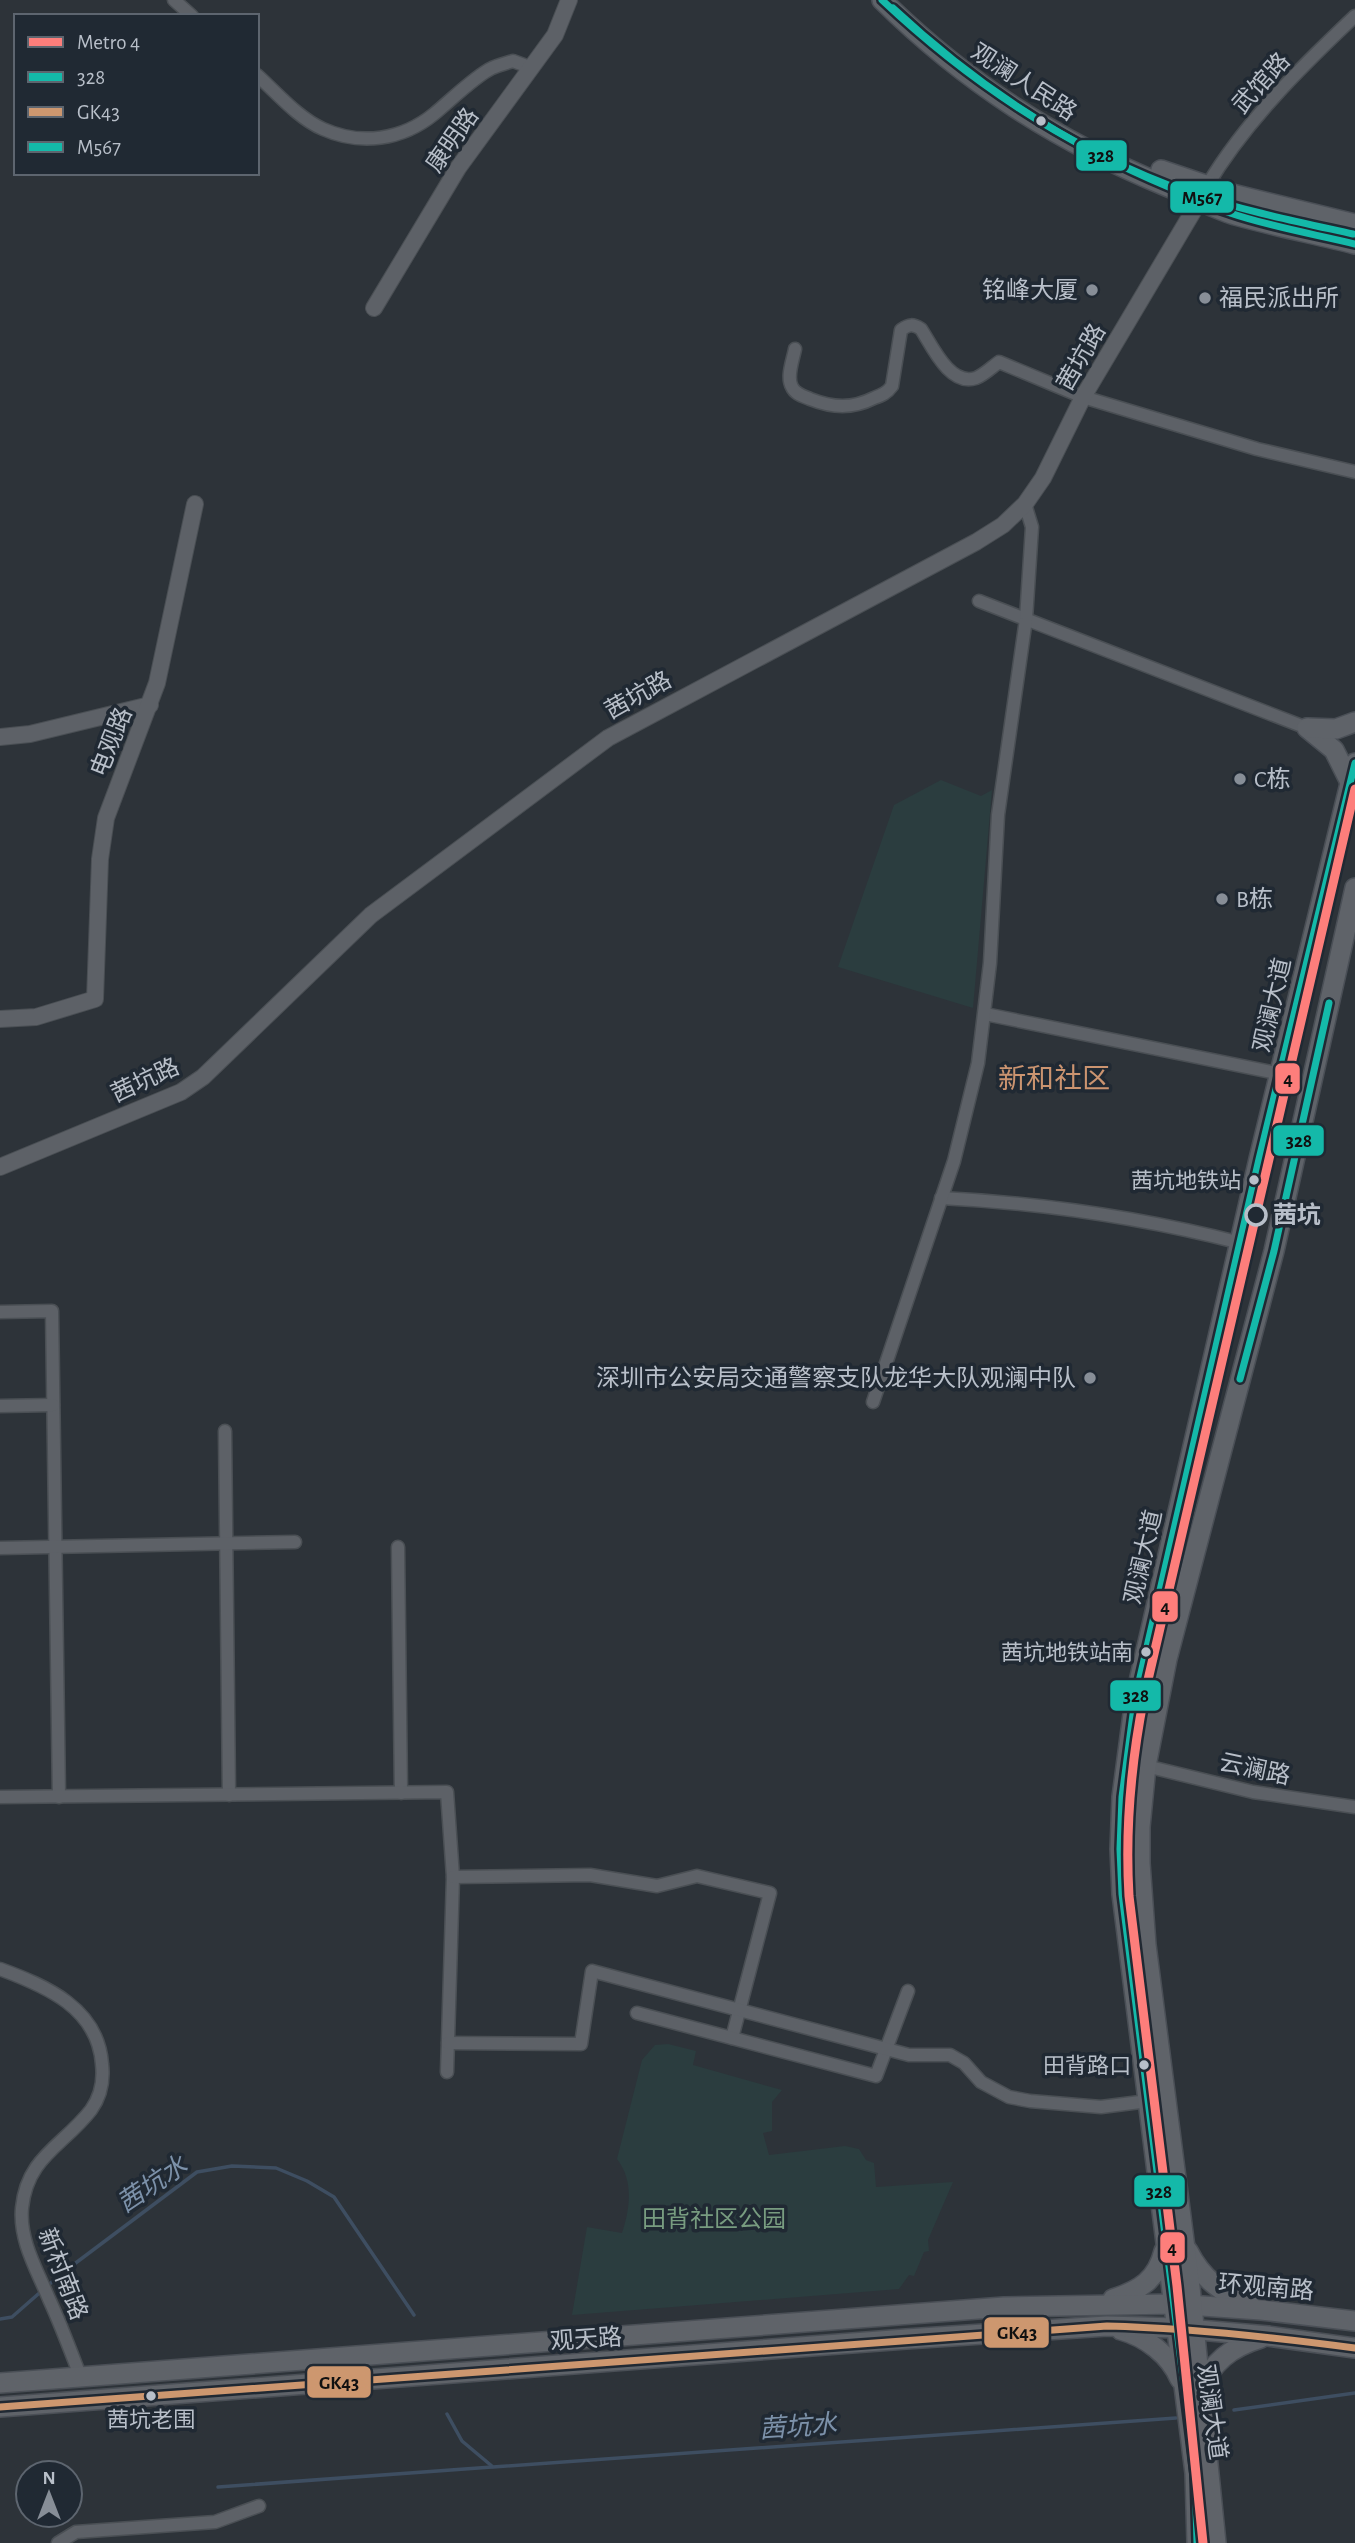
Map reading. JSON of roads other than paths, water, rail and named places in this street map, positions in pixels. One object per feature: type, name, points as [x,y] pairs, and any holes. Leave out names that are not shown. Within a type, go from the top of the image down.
[{"type":"main road","name":"观澜人民路","points":[[881,0],[957,68],[1007,104],[1060,136],[1115,164],[1203,193],[1355,224]]},
{"type":"main road","name":"观澜人民路","points":[[900,0],[965,58],[1066,125],[1120,153],[1177,177],[1233,214],[1355,244]]},
{"type":"main road","points":[[1307,728],[1326,730],[1355,723]]},
{"type":"main road","points":[[1307,728],[1334,750],[1350,782]]},
{"type":"main road","name":"观澜大道","points":[[1175,2241],[1148,2101],[1122,1894],[1120,1849],[1127,1749],[1138,1687],[1355,763]]},
{"type":"main road","name":"观澜大道","points":[[1197,2543],[1192,2392],[1142,1898],[1140,1827],[1146,1766],[1167,1659],[1274,1251],[1355,888]]},
{"type":"main road","points":[[1087,2305],[1117,2297],[1150,2281],[1175,2241],[1218,2289],[1261,2310]]},
{"type":"main road","name":"观天路","points":[[0,2384],[1004,2307],[1182,2304]]},
{"type":"main road","name":"环观南路","points":[[1182,2304],[1261,2310],[1355,2322]]},
{"type":"main road","points":[[1004,2307],[1006,2333]]},
{"type":"main road","points":[[1107,2326],[1128,2332],[1152,2346],[1172,2364],[1192,2392],[1204,2382],[1216,2362],[1234,2349],[1268,2336]]},
{"type":"main road","name":"观天路","points":[[0,2407],[1107,2326],[1185,2329]]},
{"type":"main road","name":"环观南路","points":[[1185,2329],[1268,2336],[1355,2348]]},
{"type":"main road","name":"观澜大道","points":[[1192,2392],[1211,2474],[1216,2543]]},
{"type":"street","points":[[174,0],[190,14]]},
{"type":"street","name":"康明路","points":[[374,308],[458,168],[555,35],[569,0]]},
{"type":"street","name":"武馆路","points":[[1203,193],[1245,132],[1285,86],[1355,16]]},
{"type":"street","points":[[259,77],[301,115],[322,129],[346,137],[372,140],[422,123],[491,68],[513,61],[531,68]]},
{"type":"street","name":"茜坑路","points":[[0,1167],[181,1092],[203,1077],[371,915],[608,738],[976,542],[1003,525],[1025,504],[1043,478],[1083,397],[1203,193]]},
{"type":"street","points":[[795,349],[789,378],[796,393],[835,406],[863,404],[888,392],[892,386],[901,330],[914,325],[921,329],[951,373],[961,378],[975,378],[999,362],[1083,397],[1256,449],[1355,472]]},
{"type":"street","name":"电观路","points":[[0,1020],[36,1017],[95,999],[102,840],[110,803],[150,705],[164,653],[195,504]]},
{"type":"street","points":[[873,1402],[941,1198],[971,1096],[985,1014],[998,815],[1026,619],[1032,527],[1025,504]]},
{"type":"street","points":[[979,601],[1307,728]]},
{"type":"street","points":[[0,737],[30,734],[150,705]]},
{"type":"street","points":[[985,1014],[1281,1074]]},
{"type":"street","points":[[941,1198],[1062,1208],[1241,1243]]},
{"type":"street","points":[[0,1312],[52,1311],[59,1797]]},
{"type":"street","points":[[0,1406],[53,1405]]},
{"type":"street","points":[[225,1432],[229,1795]]},
{"type":"street","points":[[0,1548],[295,1542]]},
{"type":"street","points":[[398,1546],[401,1793]]},
{"type":"street","name":"云澜路","points":[[1146,1766],[1254,1793],[1355,1807]]},
{"type":"street","points":[[0,1797],[447,1792],[453,1877],[447,2072]]},
{"type":"street","points":[[453,1877],[590,1875],[657,1886],[697,1876],[770,1894],[732,2038]]},
{"type":"street","name":"新村南路","points":[[0,1969],[46,1987],[73,2006],[97,2039],[102,2064],[101,2088],[92,2108],[44,2155],[30,2175],[22,2209],[22,2228],[34,2263],[81,2378]]},
{"type":"street","points":[[448,2043],[581,2044],[592,1971],[909,2054],[950,2055],[964,2063],[981,2082],[1009,2096],[1030,2101],[1101,2107],[1148,2101]]},
{"type":"street","points":[[636,2013],[876,2076],[908,1991]]},
{"type":"street","points":[[58,2543],[76,2532],[215,2522],[259,2506]]},
{"type":"waterway","name":"茜坑水","points":[[0,2319],[12,2317],[61,2274],[197,2172],[232,2166],[276,2168],[307,2181],[334,2197],[414,2315]]},
{"type":"waterway","name":"茜坑水","points":[[1234,2410],[1355,2393]]},
{"type":"waterway","name":"茜坑水","points":[[447,2414],[462,2441],[493,2467],[1176,2418]]},
{"type":"waterway","points":[[218,2487],[492,2467]]},
{"type":"metro line","name":"4","points":[[1203,2543],[1177,2286],[1129,1896],[1130,1796],[1144,1697],[1355,789]]},
{"type":"place","name":"铭峰大厦","points":[[1092,290]]},
{"type":"place","name":"福民派出所","points":[[1205,298]]},
{"type":"place","name":"C栋","points":[[1240,779]]},
{"type":"place","name":"B栋","points":[[1222,899]]},
{"type":"place","name":"茜坑地铁站","points":[[1254,1180]]},
{"type":"place","name":"茜坑","points":[[1256,1215]]},
{"type":"place","name":"深圳市公安局交通警察支队龙华大队观澜中队","points":[[1090,1378]]},
{"type":"place","name":"茜坑地铁站南","points":[[1146,1652]]},
{"type":"place","name":"田背路口","points":[[1144,2065]]},
{"type":"place","name":"茜坑老围","points":[[151,2396]]},
{"type":"district","name":"新和社区","points":[[1054,1078]]},
{"type":"park label","name":"田背社区公园","points":[[714,2219]]}]
